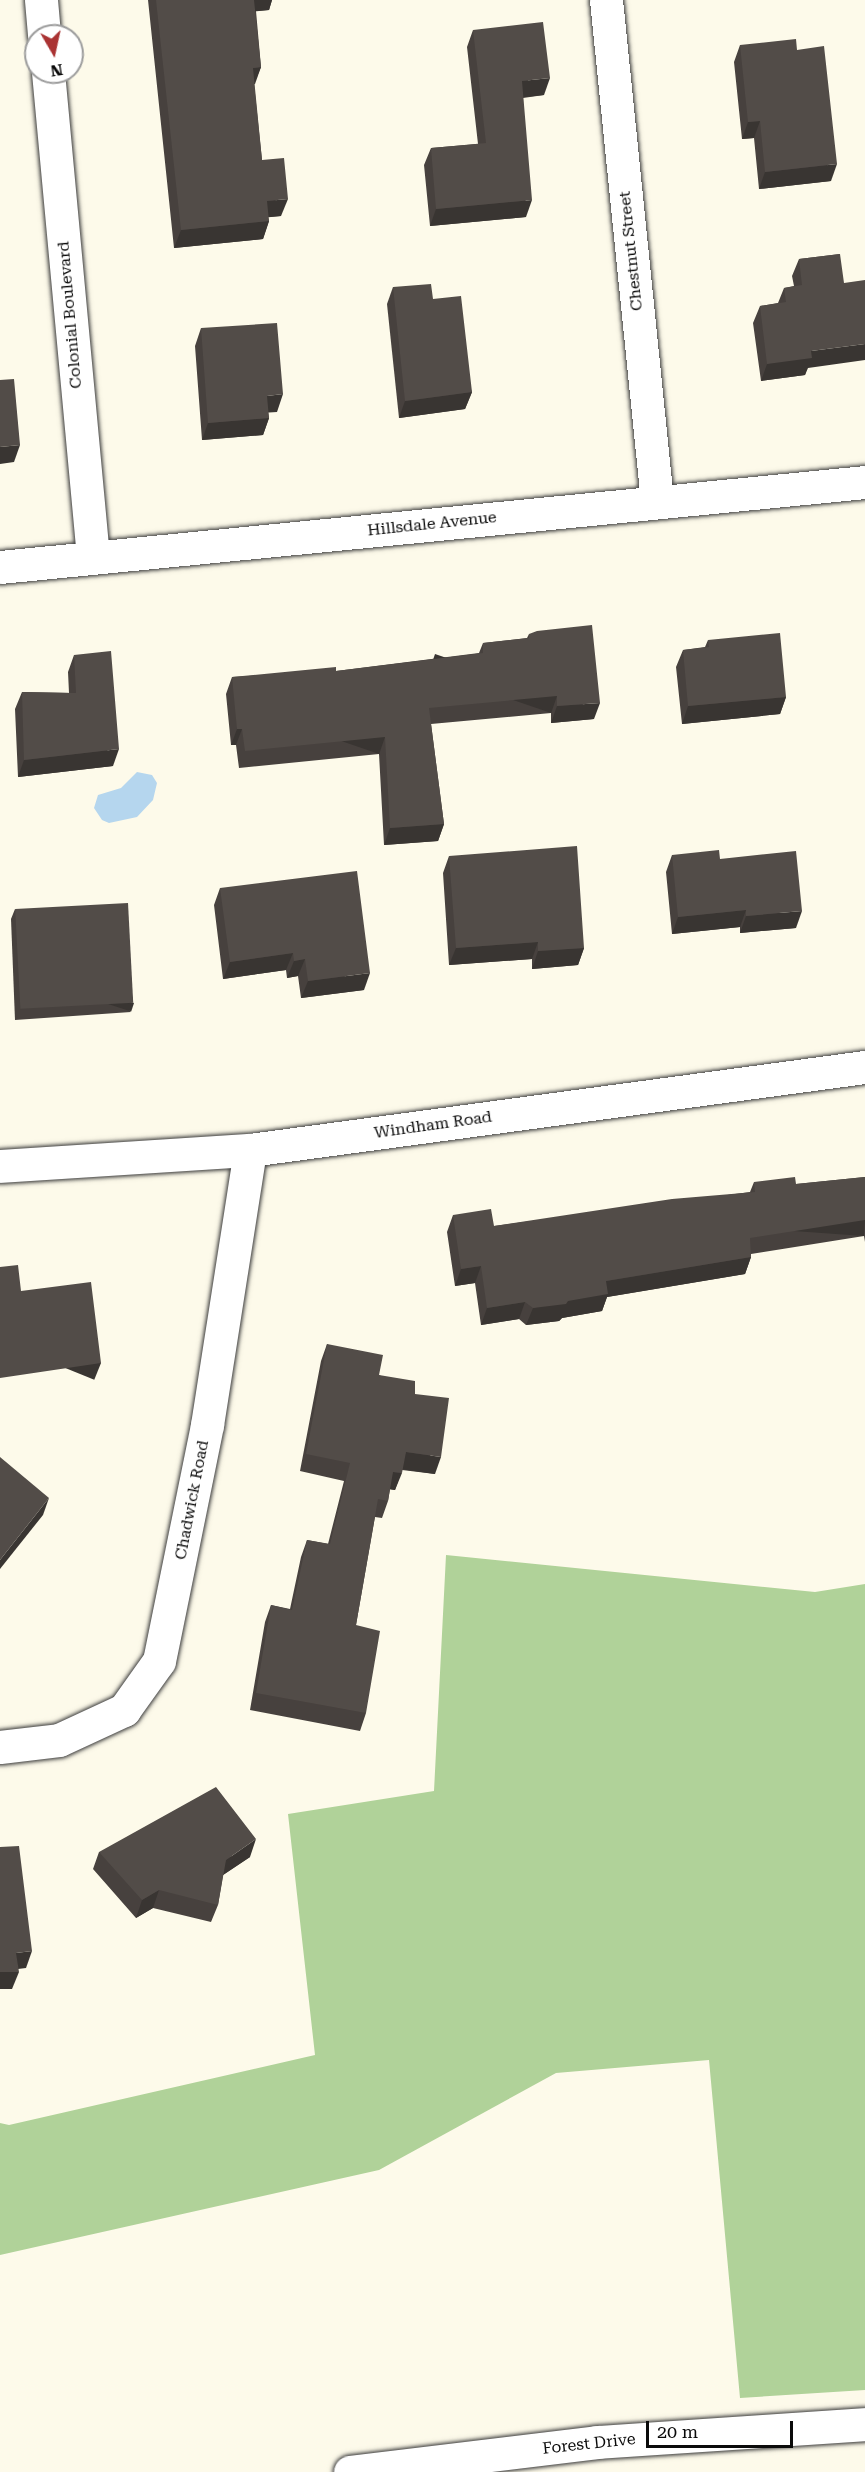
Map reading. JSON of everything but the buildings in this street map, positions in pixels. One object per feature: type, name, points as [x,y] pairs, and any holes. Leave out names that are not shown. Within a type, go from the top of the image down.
[{"type":"street","points":[[41,0],[43,24]]},
{"type":"street","name":"Chestnut Street","points":[[606,0],[657,501]]},
{"type":"street","name":"Colonial Boulevard","points":[[49,84],[93,558]]},
{"type":"street","name":"Hillsdale Avenue","points":[[0,567],[865,482]]},
{"type":"street","name":"Windham Road","points":[[0,1166],[250,1150],[865,1067]]},
{"type":"street","name":"Chadwick Road","points":[[0,1747],[59,1740],[124,1710],[159,1661],[207,1425],[250,1150]]},
{"type":"street","name":"Forest Drive","points":[[350,2472],[597,2442],[865,2424]]},
{"type":"green space","points":[[446,1555],[815,1592],[865,1584],[865,2390],[740,2398],[709,2060],[556,2073],[379,2170],[0,2255],[0,2123],[9,2125],[315,2055],[288,1814],[434,1791]]},
{"type":"water","points":[[137,772],[152,775],[157,783],[153,800],[137,817],[109,823],[102,820],[94,808],[98,795],[121,788]]}]
